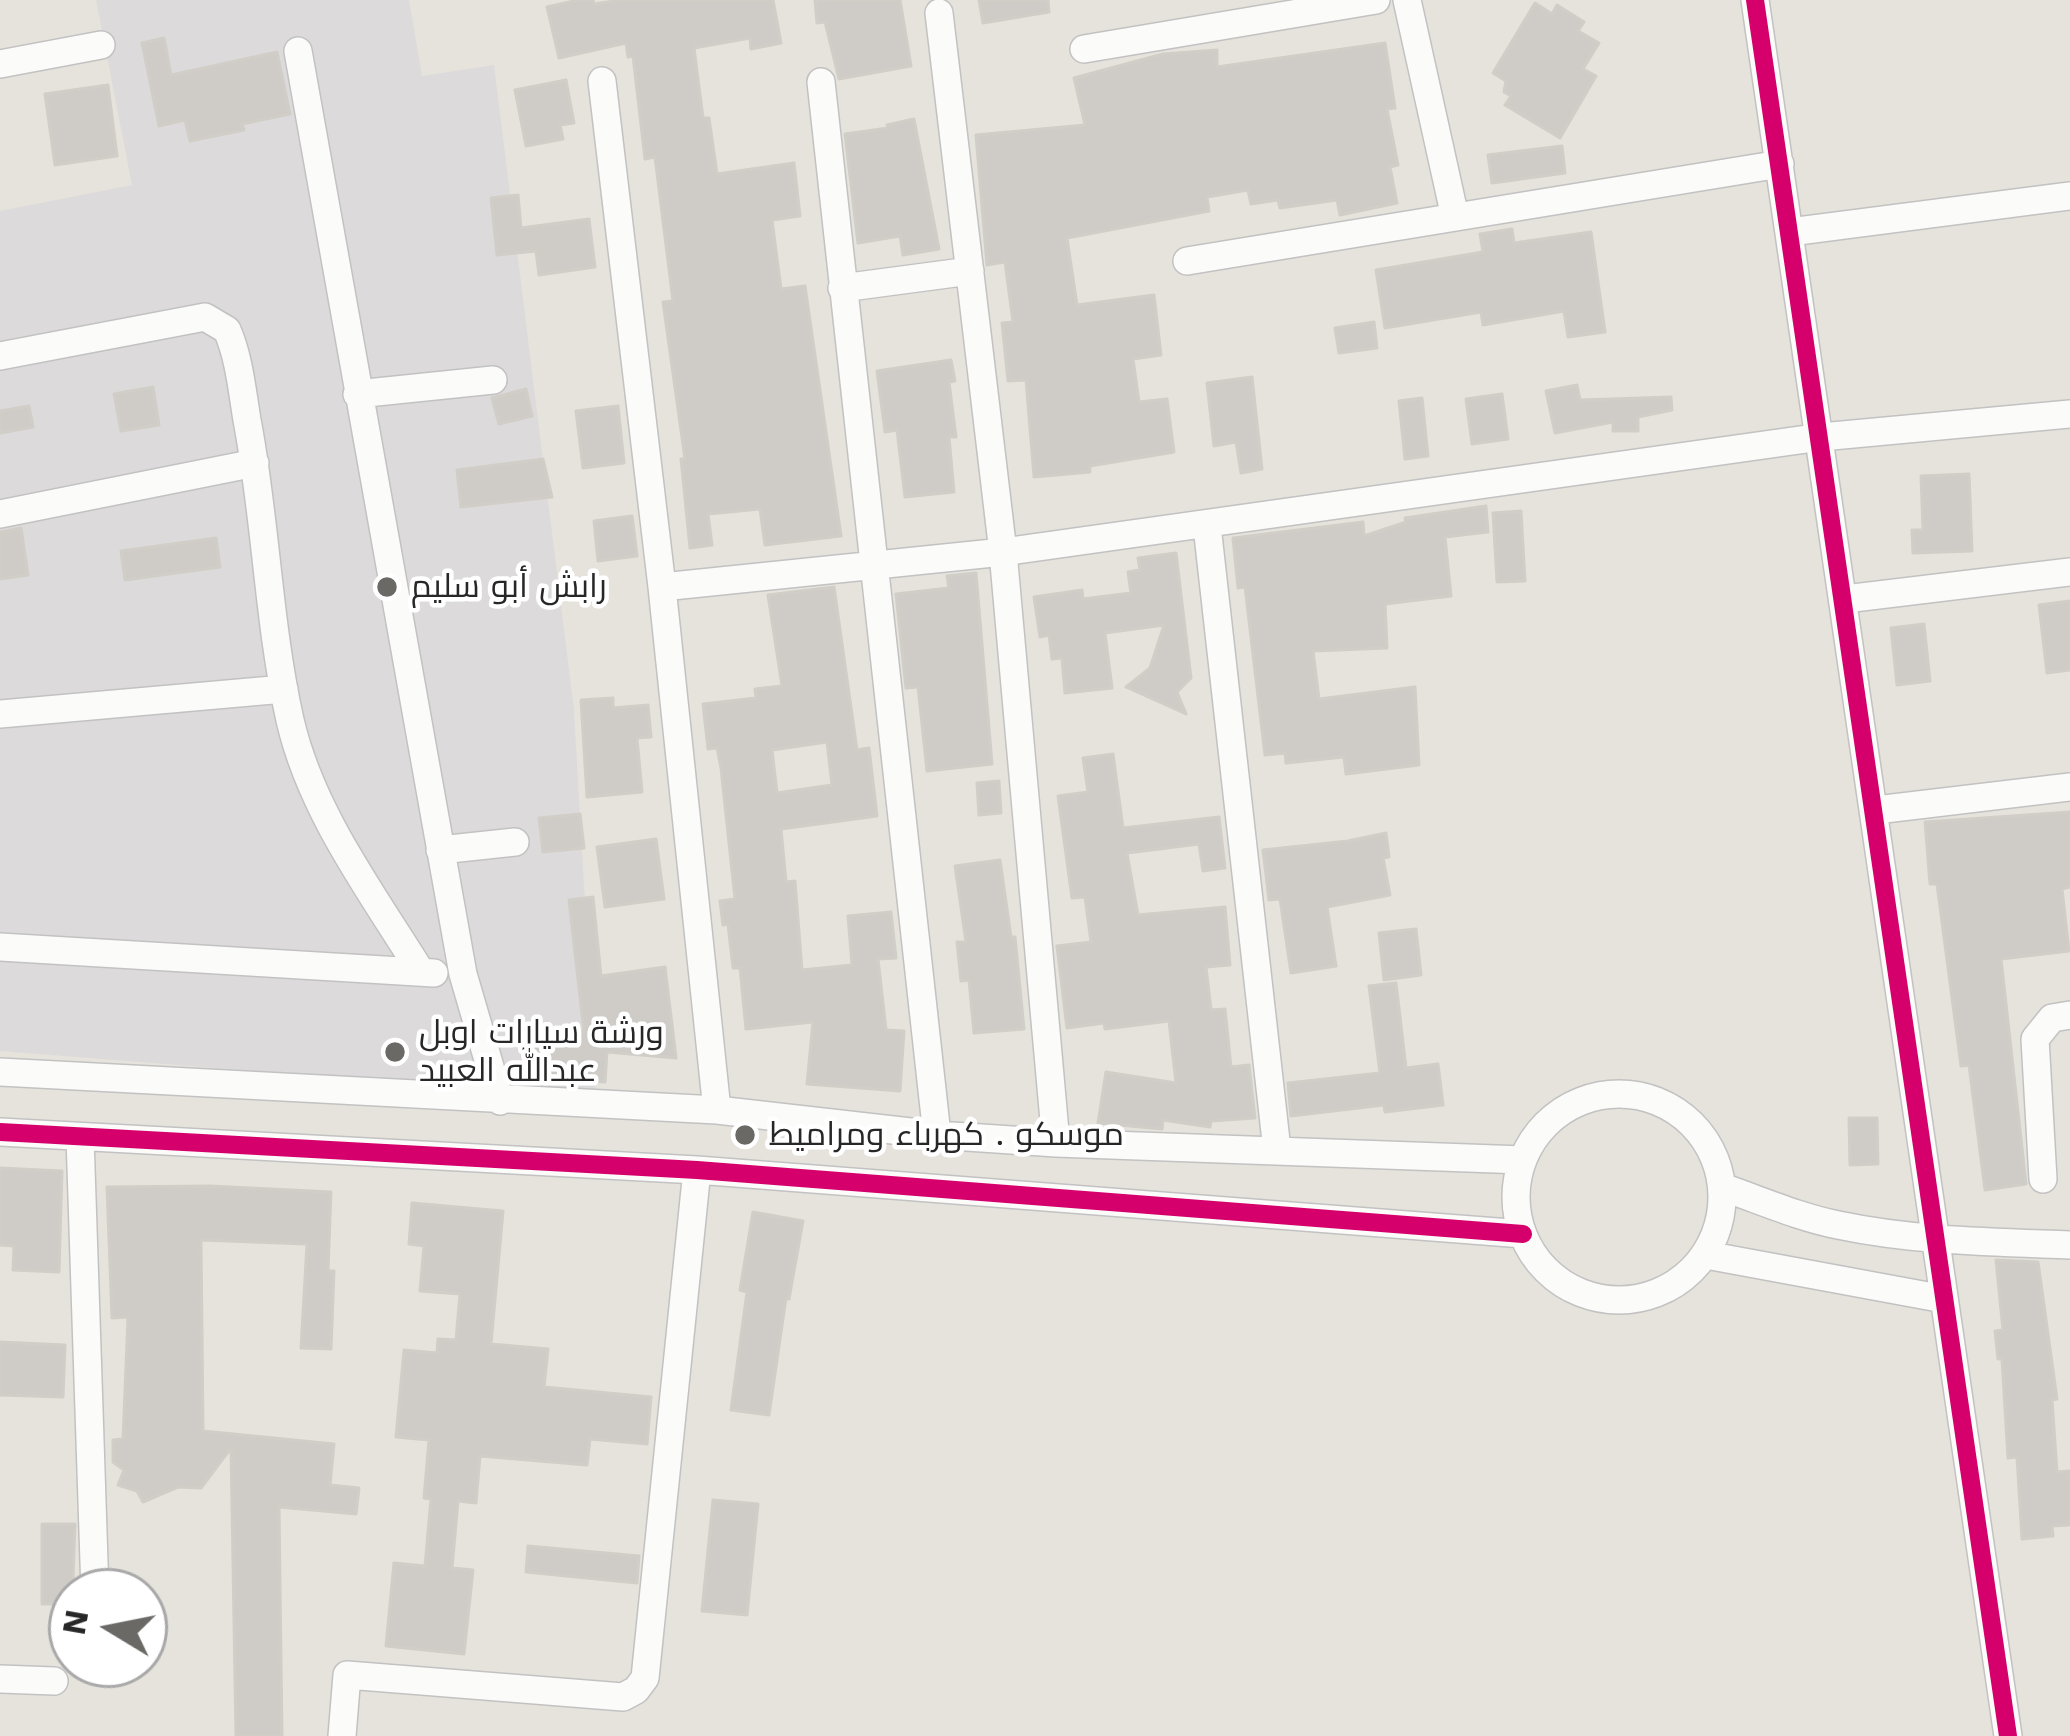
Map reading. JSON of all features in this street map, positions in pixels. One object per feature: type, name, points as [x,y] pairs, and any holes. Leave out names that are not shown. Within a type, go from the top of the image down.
[{"type":"street","points":[[1084,49],[1376,0]]},
{"type":"street","points":[[1407,0],[1455,217]]},
{"type":"street","points":[[1755,0],[2008,1736]]},
{"type":"street","points":[[939,13],[1004,552],[1056,1143]]},
{"type":"street","points":[[0,64],[101,45]]},
{"type":"street","points":[[298,51],[463,974],[500,1101]]},
{"type":"street","points":[[602,81],[717,1110]]},
{"type":"street","points":[[820,82],[937,1135]]},
{"type":"street","points":[[1187,261],[1780,164]]},
{"type":"street","points":[[1790,232],[2070,196]]},
{"type":"street","points":[[842,288],[970,271]]},
{"type":"street","points":[[0,356],[205,317],[217,321],[232,342],[255,463],[290,722],[311,786],[421,972]]},
{"type":"street","points":[[357,394],[494,380]]},
{"type":"street","points":[[662,587],[1207,526],[1821,437],[2070,414]]},
{"type":"street","points":[[0,514],[255,463]]},
{"type":"street","points":[[1207,526],[1277,1150]]},
{"type":"street","points":[[1845,599],[2070,572]]},
{"type":"street","points":[[0,714],[284,689]]},
{"type":"street","points":[[1876,810],[2070,787]]},
{"type":"street","points":[[440,850],[515,842]]},
{"type":"street","points":[[0,947],[463,974]]},
{"type":"street","points":[[2044,1179],[2035,1039],[2052,1018],[2070,1015]]},
{"type":"street","points":[[0,1072],[717,1110],[1056,1143],[1523,1160]]},
{"type":"street","points":[[1618,1094],[1648,1097],[1677,1111],[1700,1131],[1715,1158],[1722,1187],[1720,1222],[1706,1255],[1683,1279],[1655,1295],[1624,1301],[1592,1298],[1563,1284],[1538,1262],[1522,1234],[1516,1197],[1523,1160],[1538,1133],[1574,1105],[1618,1094]]},
{"type":"street","points":[[0,1132],[697,1170],[1522,1234]]},
{"type":"street","points":[[80,1137],[93,1568]]},
{"type":"street","points":[[342,1736],[347,1675],[622,1696],[636,1690],[645,1678],[697,1170]]},
{"type":"street","points":[[1722,1187],[1833,1224],[1936,1239],[2070,1245]]},
{"type":"street","points":[[1706,1255],[1944,1299]]},
{"type":"street","points":[[0,1679],[48,1682]]},
{"type":"shaded area","points":[[96,0],[409,0],[422,76],[494,65],[574,710],[596,1098],[0,1051],[0,211],[132,185]]},
{"type":"building","points":[[593,0],[594,4],[773,0],[781,43],[751,49],[750,38],[694,48],[703,118],[709,118],[717,174],[794,163],[800,216],[772,220],[781,289],[805,286],[841,536],[765,545],[760,509],[708,514],[712,545],[690,548],[681,459],[685,459],[663,302],[673,301],[655,157],[645,159],[633,56],[628,57],[626,43],[559,58],[547,7]]},
{"type":"building","points":[[815,0],[900,0],[911,66],[839,79],[825,22],[817,23]]},
{"type":"building","points":[[979,0],[1048,0],[1049,12],[983,23]]},
{"type":"building","points":[[1535,3],[1552,14],[1557,5],[1584,22],[1578,31],[1599,43],[1583,69],[1596,76],[1560,138],[1505,105],[1511,96],[1504,92],[1506,81],[1493,73]]},
{"type":"building","points":[[164,38],[171,75],[277,52],[290,114],[190,141],[185,120],[159,126],[142,43]]},
{"type":"building","points":[[1385,43],[1395,108],[1387,109],[1398,165],[1390,167],[1397,203],[1340,215],[1337,200],[1280,208],[1278,200],[1251,204],[1248,190],[1207,197],[1209,211],[1067,238],[1077,305],[1154,295],[1161,355],[1133,359],[1139,402],[1167,399],[1174,452],[1090,466],[1090,472],[1034,477],[1026,380],[1008,381],[1002,323],[1013,322],[1005,262],[987,265],[976,135],[1085,125],[1074,78],[1163,54],[1217,50],[1217,67]]},
{"type":"building","points":[[566,80],[574,123],[560,125],[563,139],[526,146],[515,90]]},
{"type":"building","points":[[108,85],[117,156],[55,165],[45,94]]},
{"type":"building","points":[[914,119],[939,249],[903,255],[900,236],[858,243],[845,134]]},
{"type":"building","points":[[1562,146],[1565,173],[1492,183],[1488,155]]},
{"type":"building","points":[[518,195],[521,228],[589,219],[595,267],[539,275],[536,251],[497,255],[491,198]]},
{"type":"building","points":[[1512,229],[1514,243],[1591,232],[1605,332],[1568,337],[1564,311],[1483,325],[1481,312],[1385,328],[1376,270],[1483,252],[1480,234]]},
{"type":"building","points":[[1374,322],[1377,348],[1339,353],[1335,328]]},
{"type":"building","points":[[951,360],[956,437],[949,437],[954,492],[905,497],[897,430],[885,432],[877,371]]},
{"type":"building","points":[[1252,377],[1262,469],[1241,473],[1236,442],[1214,446],[1207,383]]},
{"type":"building","points":[[1577,385],[1580,400],[1671,397],[1672,410],[1638,417],[1638,431],[1613,431],[1613,422],[1555,433],[1546,391]]},
{"type":"building","points":[[153,387],[159,425],[121,431],[114,394]]},
{"type":"building","points":[[526,389],[532,416],[499,424],[492,398]]},
{"type":"building","points":[[1502,394],[1508,439],[1472,444],[1466,399]]},
{"type":"building","points":[[1422,398],[1428,456],[1405,459],[1399,401]]},
{"type":"building","points":[[29,406],[33,427],[0,433],[0,411]]},
{"type":"building","points":[[618,406],[624,463],[583,468],[576,411]]},
{"type":"building","points":[[543,459],[552,497],[461,507],[457,470]]},
{"type":"building","points":[[1969,474],[1972,551],[1913,553],[1912,530],[1923,530],[1921,476]]},
{"type":"building","points":[[1486,506],[1488,532],[1445,537],[1451,596],[1385,604],[1387,648],[1313,651],[1319,699],[1415,687],[1419,765],[1346,774],[1344,757],[1286,763],[1285,753],[1265,755],[1245,587],[1238,588],[1233,538],[1363,522],[1364,536],[1406,522],[1405,518]]},
{"type":"building","points":[[1521,511],[1525,581],[1497,582],[1493,513]]},
{"type":"building","points":[[632,516],[637,556],[598,561],[594,521]]},
{"type":"building","points":[[21,528],[28,575],[0,579],[0,532]]},
{"type":"building","points":[[216,538],[220,567],[125,580],[121,551]]},
{"type":"building","points":[[1176,553],[1191,678],[1177,692],[1186,714],[1126,687],[1150,668],[1164,625],[1105,633],[1112,688],[1065,693],[1062,658],[1052,659],[1049,635],[1040,637],[1034,597],[1082,590],[1083,599],[1131,593],[1128,572],[1140,570],[1138,558]]},
{"type":"building","points":[[976,573],[992,764],[927,771],[918,687],[906,688],[896,594],[949,588],[947,576]]},
{"type":"building","points":[[834,587],[857,750],[869,748],[877,816],[781,829],[786,882],[795,881],[802,970],[852,965],[848,916],[891,912],[896,958],[878,959],[886,1030],[904,1031],[900,1091],[807,1084],[813,1022],[746,1029],[740,968],[733,968],[720,901],[735,899],[721,768],[717,748],[708,749],[703,704],[756,698],[755,689],[782,686],[768,595]],"holes":[[[827,742],[832,785],[777,793],[772,750]]]},
{"type":"building","points":[[2070,601],[2070,670],[2047,673],[2039,605]]},
{"type":"building","points":[[1924,624],[1930,681],[1897,685],[1891,628]]},
{"type":"building","points":[[613,698],[613,708],[648,705],[651,737],[637,738],[642,792],[587,797],[581,700]]},
{"type":"building","points":[[1113,754],[1123,828],[1219,817],[1225,868],[1203,871],[1199,844],[1127,853],[1138,915],[1225,907],[1230,965],[1206,967],[1211,1010],[1225,1009],[1231,1067],[1249,1065],[1255,1118],[1211,1121],[1210,1127],[1163,1120],[1162,1129],[1098,1123],[1106,1072],[1176,1083],[1169,1021],[1067,1028],[1057,946],[1091,942],[1085,897],[1072,898],[1058,796],[1088,792],[1083,758]]},
{"type":"building","points":[[999,781],[1001,813],[979,815],[977,783]]},
{"type":"building","points":[[2070,812],[2070,887],[2062,889],[2069,951],[2001,959],[2026,1184],[1985,1190],[1969,1065],[1961,1066],[1937,884],[1930,884],[1925,822]]},
{"type":"building","points":[[580,814],[584,848],[543,852],[539,818]]},
{"type":"building","points":[[1386,833],[1389,857],[1383,858],[1390,895],[1327,907],[1336,966],[1291,973],[1280,899],[1269,900],[1263,850]]},
{"type":"building","points":[[656,839],[664,899],[605,907],[597,847]]},
{"type":"building","points":[[1000,860],[1011,937],[1015,937],[1024,1029],[974,1033],[969,980],[961,981],[957,942],[966,942],[955,866]]},
{"type":"building","points":[[593,897],[601,976],[665,967],[676,1058],[607,1052],[605,1082],[525,1077],[529,1028],[584,1032],[569,900]]},
{"type":"building","points":[[1416,929],[1421,975],[1384,980],[1379,933]]},
{"type":"building","points":[[1396,983],[1406,1068],[1438,1064],[1443,1105],[1385,1112],[1384,1105],[1291,1116],[1288,1083],[1380,1073],[1369,986]]},
{"type":"building","points":[[1849,1118],[1877,1118],[1878,1164],[1850,1165]]},
{"type":"building","points":[[0,1168],[62,1171],[59,1272],[13,1270],[14,1246],[0,1245]]},
{"type":"building","points":[[107,1187],[331,1192],[331,1349],[301,1348],[307,1244],[201,1240],[203,1431],[334,1444],[330,1485],[359,1488],[356,1514],[279,1507],[282,1736],[236,1736],[231,1448],[201,1488],[178,1487],[143,1502],[137,1491],[118,1485],[124,1470],[113,1462],[113,1440],[123,1439],[128,1317],[112,1318]]},
{"type":"building","points":[[412,1203],[503,1211],[491,1344],[548,1349],[544,1387],[651,1397],[647,1444],[590,1439],[587,1465],[480,1456],[476,1503],[458,1501],[452,1568],[473,1570],[464,1654],[386,1646],[394,1563],[425,1566],[431,1499],[424,1498],[429,1440],[396,1437],[404,1350],[437,1353],[438,1339],[456,1340],[460,1294],[420,1291],[424,1246],[409,1244]]},
{"type":"building","points":[[753,1212],[803,1221],[769,1415],[731,1410],[747,1292],[740,1290]]},
{"type":"building","points":[[1996,1260],[2038,1262],[2057,1399],[2052,1400],[2057,1472],[2070,1471],[2070,1525],[2052,1526],[2053,1536],[2022,1539],[2017,1457],[2008,1458],[2002,1359],[1998,1359],[1995,1331],[2003,1330]]},
{"type":"building","points":[[0,1342],[65,1345],[63,1397],[0,1395]]},
{"type":"building","points":[[713,1500],[758,1504],[747,1615],[702,1611]]},
{"type":"building","points":[[42,1524],[75,1524],[73,1568],[48,1568],[48,1604],[42,1604]]},
{"type":"building","points":[[528,1546],[639,1556],[637,1583],[526,1572]]},
{"type":"cycle path","points":[[1755,0],[2008,1736]]},
{"type":"cycle path","points":[[0,1132],[697,1170],[1523,1234]]},
{"type":"place","name":"رابش أبو سليم","points":[[387,587]]},
{"type":"place","name":"ورشة سيارات اوبل عبدالله العبيد","points":[[395,1052]]},
{"type":"place","name":"موسكو . كهرباء ومراميط","points":[[745,1135]]}]
